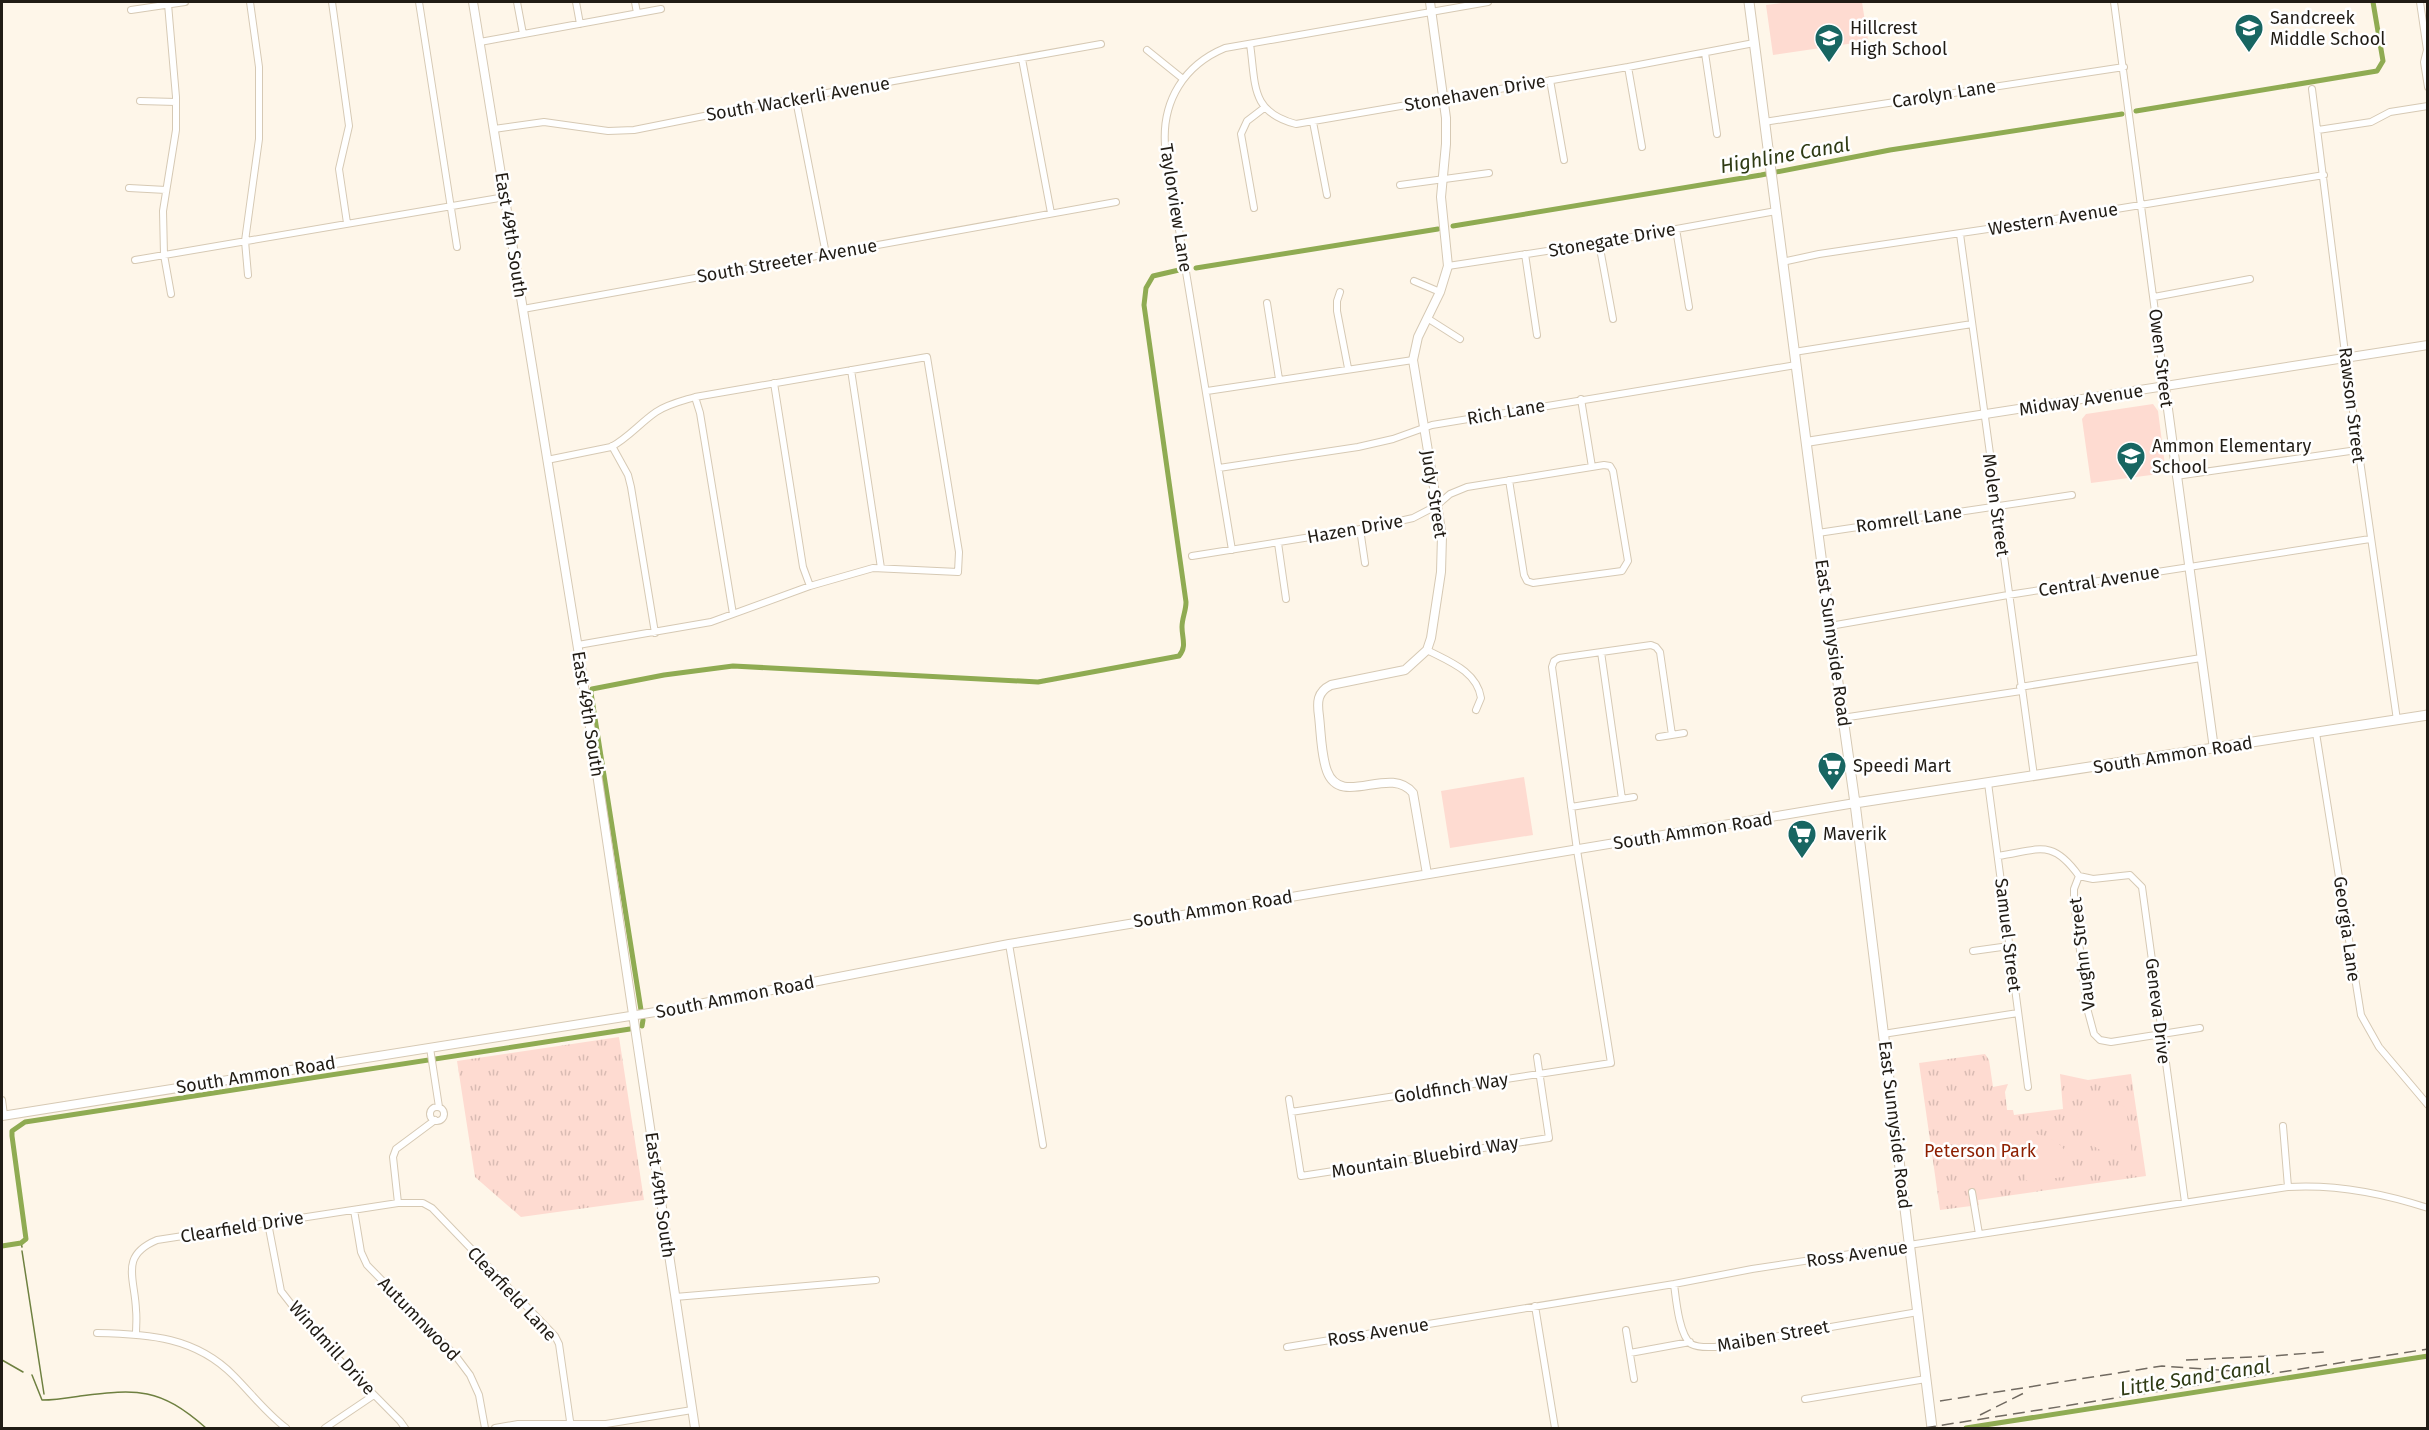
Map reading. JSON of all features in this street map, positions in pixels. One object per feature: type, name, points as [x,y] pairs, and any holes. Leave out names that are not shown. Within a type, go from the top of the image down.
[{"type":"main road","name":"East Sunnyside Road","points":[[1749,2],[1855,803],[1932,1428]]},
{"type":"main road","name":"South Ammon Road","points":[[1855,803],[2427,715]]},
{"type":"street","points":[[131,10],[185,2]]},
{"type":"street","points":[[248,275],[245,241],[259,139],[259,67],[250,2]]},
{"type":"street","points":[[332,2],[349,126],[339,170],[347,223]]},
{"type":"street","points":[[420,2],[457,247]]},
{"type":"street","name":"East 49th South","points":[[473,2],[578,645],[695,1428]]},
{"type":"street","points":[[517,2],[523,34]]},
{"type":"street","points":[[576,2],[580,24]]},
{"type":"street","points":[[635,2],[637,13]]},
{"type":"street","name":"Judy Street","points":[[1427,650],[1431,638],[1441,572],[1442,536],[1413,360],[1418,337],[1440,292],[1448,266],[1441,196],[1446,144],[1443,99],[1430,2]]},
{"type":"street","name":"Taylorview Lane","points":[[1232,550],[1165,145],[1165,118],[1169,103],[1183,78],[1197,64],[1216,52],[1488,2]]},
{"type":"street","name":"Owen Street","points":[[2114,2],[2143,204],[2176,476],[2214,749]]},
{"type":"street","points":[[2420,2],[2426,28],[2427,50],[2424,68],[2427,87]]},
{"type":"street","points":[[168,4],[176,130],[163,211],[164,255],[171,294]]},
{"type":"street","points":[[480,42],[661,9]]},
{"type":"street","name":"Stonehaven Drive","points":[[1264,108],[1280,120],[1296,124],[1313,122],[1754,43]]},
{"type":"street","name":"South Wackerli Avenue","points":[[494,129],[544,122],[608,131],[634,130],[1101,44]]},
{"type":"street","points":[[1250,44],[1259,97],[1264,108],[1247,121],[1241,134],[1254,208]]},
{"type":"street","points":[[1148,50],[1183,78]]},
{"type":"street","points":[[1705,53],[1717,134]]},
{"type":"street","points":[[1022,58],[1051,213]]},
{"type":"street","points":[[1628,67],[1642,147]]},
{"type":"street","name":"Carolyn Lane","points":[[1764,122],[2124,67]]},
{"type":"street","points":[[1550,80],[1564,160]]},
{"type":"street","name":"Rawson Street","points":[[2312,89],[2357,450],[2397,720]]},
{"type":"street","points":[[796,100],[826,254]]},
{"type":"street","points":[[140,101],[176,102]]},
{"type":"street","points":[[2318,130],[2372,122],[2390,112],[2427,106]]},
{"type":"street","points":[[1313,122],[1327,195]]},
{"type":"street","points":[[1400,185],[1489,173]]},
{"type":"street","name":"Western Avenue","points":[[1782,262],[1819,254],[1960,234],[2324,175]]},
{"type":"street","points":[[129,188],[166,190]]},
{"type":"street","points":[[135,260],[505,197]]},
{"type":"street","name":"South Streeter Avenue","points":[[523,309],[1116,202]]},
{"type":"street","name":"Stonegate Drive","points":[[1448,266],[1599,243],[1776,211]]},
{"type":"street","points":[[1676,229],[1689,307]]},
{"type":"street","name":"Molen Street","points":[[1960,234],[2034,776]]},
{"type":"street","points":[[1599,243],[1613,319]]},
{"type":"street","points":[[1525,254],[1537,335]]},
{"type":"street","points":[[2154,297],[2250,279]]},
{"type":"street","points":[[1414,281],[1440,292]]},
{"type":"street","points":[[1340,292],[1337,301],[1338,311],[1348,368]]},
{"type":"street","points":[[1267,303],[1279,379]]},
{"type":"street","points":[[1427,318],[1460,339]]},
{"type":"street","points":[[1794,352],[1972,324]]},
{"type":"street","name":"Midway Avenue","points":[[1806,442],[2427,345]]},
{"type":"street","points":[[547,460],[612,446],[657,411],[695,397],[927,357],[959,552],[957,572],[881,568],[810,586],[692,627],[578,645]]},
{"type":"street","points":[[1207,391],[1413,360]]},
{"type":"street","name":"Rich Lane","points":[[1219,468],[1358,447],[1393,439],[1423,427],[1796,365]]},
{"type":"street","points":[[851,370],[881,568]]},
{"type":"street","points":[[774,383],[803,567],[810,586]]},
{"type":"street","points":[[695,397],[700,413],[733,614]]},
{"type":"street","points":[[1509,480],[1524,575],[1527,581],[1533,584],[1622,571],[1628,561],[1613,471],[1610,466],[1592,467],[1581,399]]},
{"type":"street","points":[[612,446],[628,475],[631,487],[655,633]]},
{"type":"street","points":[[2176,476],[2357,450]]},
{"type":"street","name":"Hazen Drive","points":[[1192,556],[1360,530],[1413,518],[1436,506],[1450,494],[1467,487],[1592,467]]},
{"type":"street","name":"Romrell Lane","points":[[1818,533],[2072,495]]},
{"type":"street","points":[[1360,530],[1365,563]]},
{"type":"street","name":"Central Avenue","points":[[1830,626],[2008,595],[2370,539]]},
{"type":"street","points":[[1278,543],[1286,599]]},
{"type":"street","points":[[1577,850],[1552,667],[1554,661],[1559,658],[1651,645],[1656,647],[1660,652],[1672,735]]},
{"type":"street","points":[[1427,874],[1417,803],[1413,793],[1406,785],[1398,782],[1347,788],[1333,781],[1326,768],[1317,704],[1319,694],[1331,685],[1396,674],[1415,663],[1427,650],[1458,666],[1474,682],[1480,698],[1476,710]]},
{"type":"street","points":[[1601,652],[1622,799]]},
{"type":"street","points":[[1842,718],[2201,658]]},
{"type":"street","name":"Georgia Lane","points":[[2316,733],[2361,1015],[2379,1047],[2427,1105]]},
{"type":"street","points":[[1659,737],[1684,734]]},
{"type":"street","name":"Samuel Street","points":[[1988,783],[2028,1087]]},
{"type":"street","points":[[1571,807],[1634,797]]},
{"type":"street","name":"South Ammon Road","points":[[3,1115],[430,1050],[634,1015],[1009,944],[1855,803]]},
{"type":"street","name":"Vaughn Street","points":[[1998,856],[2047,848],[2059,853],[2079,876],[2074,889],[2074,901],[2091,1029],[2100,1040],[2111,1042],[2161,1034]]},
{"type":"street","name":"Goldfinch Way","points":[[1291,1112],[1611,1063],[1577,850]]},
{"type":"street","name":"Geneva Drive","points":[[2079,876],[2093,879],[2130,875],[2142,887],[2185,1203]]},
{"type":"street","points":[[1009,944],[1043,1144]]},
{"type":"street","points":[[1973,951],[2010,946]]},
{"type":"street","points":[[1883,1034],[2018,1013]]},
{"type":"street","points":[[2161,1034],[2200,1028]]},
{"type":"street","points":[[430,1050],[439,1107]]},
{"type":"street","points":[[1537,1057],[1539,1074]]},
{"type":"street","name":"Mountain Bluebird Way","points":[[1291,1112],[1302,1176],[1549,1137],[1539,1074]]},
{"type":"street","points":[[1289,1099],[1291,1112]]},
{"type":"street","points":[[2,1100],[3,1115]]},
{"type":"street","points":[[398,1203],[393,1157],[396,1149],[435,1120],[441,1120],[444,1116],[443,1109],[439,1107],[433,1107],[431,1110],[430,1115],[435,1120]]},
{"type":"street","points":[[2283,1126],[2289,1188]]},
{"type":"street","name":"Ross Avenue","points":[[1287,1347],[1674,1284],[1752,1269],[2289,1188],[2315,1185],[2345,1189],[2379,1194],[2427,1208]]},
{"type":"street","points":[[1972,1192],[1979,1234]]},
{"type":"street","name":"Clearfield Drive","points":[[135,1334],[136,1310],[131,1268],[135,1254],[145,1245],[157,1240],[398,1203],[423,1203],[432,1208]]},
{"type":"street","name":"Clearfield Lane","points":[[432,1208],[555,1336],[559,1344],[571,1426]]},
{"type":"street","name":"Autumnwood","points":[[354,1210],[361,1252],[367,1265],[455,1355],[470,1375],[479,1395],[485,1428]]},
{"type":"street","name":"Windmill Drive","points":[[268,1223],[281,1291],[316,1336],[405,1428]]},
{"type":"street","points":[[675,1297],[876,1280]]},
{"type":"street","name":"Maiben Street","points":[[1674,1284],[1683,1332],[1690,1342],[1699,1347],[1715,1347],[1918,1312]]},
{"type":"street","points":[[1535,1306],[1555,1428]]},
{"type":"street","points":[[1626,1330],[1634,1379]]},
{"type":"street","points":[[97,1333],[135,1334],[177,1341],[210,1355],[286,1428]]},
{"type":"street","points":[[1630,1353],[1690,1342]]},
{"type":"street","points":[[1804,1399],[1926,1379]]},
{"type":"street","points":[[325,1428],[374,1395]]},
{"type":"street","points":[[495,1428],[518,1424],[571,1426],[606,1424],[692,1410]]},
{"type":"green space","points":[[1789,2],[1862,2],[1868,41],[1773,55],[1766,5]]},
{"type":"green space","points":[[2153,404],[2158,411],[2166,473],[2091,483],[2082,419],[2086,414]]},
{"type":"green space","points":[[1524,777],[1533,835],[1450,848],[1441,791]]},
{"type":"green space","points":[[619,1037],[644,1200],[521,1217],[475,1177],[457,1061]]},
{"type":"green space","name":"Peterson Park","points":[[1985,1054],[1989,1060],[1993,1087],[2008,1084],[2005,1092],[2007,1110],[2013,1110],[2014,1115],[2063,1109],[2060,1074],[2088,1080],[2131,1074],[2146,1176],[1978,1200],[1979,1205],[1940,1210],[1919,1063]]},
{"type":"green space","points":[[2122,1105],[2126,1108],[2132,1154],[2120,1155],[2101,1151],[2088,1140],[2083,1132],[2077,1111]]},
{"type":"green space","points":[[2022,1134],[2042,1135],[2058,1143],[2069,1156],[2075,1175],[2030,1182],[2026,1180]]},
{"type":"waterway","name":"Highline Canal","points":[[2136,111],[2377,71],[2383,61],[2373,2]]},
{"type":"waterway","name":"Highline Canal","points":[[1453,226],[1761,175],[1890,150],[2122,114]]},
{"type":"waterway","points":[[1196,268],[1438,229]]},
{"type":"waterway","points":[[641,1010],[592,689],[664,675],[733,666],[1038,682],[1179,656],[1183,646],[1182,624],[1186,602],[1144,305],[1146,288],[1153,276],[1179,270]]},
{"type":"waterway","points":[[642,1026],[643,1020]]},
{"type":"waterway","points":[[2,1246],[21,1243],[26,1239],[12,1136],[12,1131],[25,1122],[630,1029]]},
{"type":"waterway","points":[[21,1243],[22,1247]]},
{"type":"waterway","points":[[22,1251],[44,1394]]},
{"type":"waterway","name":"Little Sand Canal","points":[[1966,1428],[2428,1356]]},
{"type":"waterway","points":[[2,1360],[23,1372]]},
{"type":"waterway","points":[[32,1375],[42,1400],[118,1392],[147,1394],[175,1405],[206,1428]]},
{"type":"railway","points":[[1924,1428],[2428,1349]]},
{"type":"railway","points":[[2186,1360],[2324,1352]]},
{"type":"railway","points":[[1940,1401],[2162,1366],[2247,1372]]},
{"type":"railway","points":[[1980,1415],[2026,1392]]},
{"type":"place","name":"Sandcreek Middle School","points":[[2249,54]]},
{"type":"place","name":"Hillcrest High School","points":[[1829,64]]},
{"type":"place","name":"Ammon Elementary School","points":[[2131,482]]},
{"type":"place","name":"Speedi Mart","points":[[1832,792]]},
{"type":"place","name":"Maverik","points":[[1802,860]]}]
